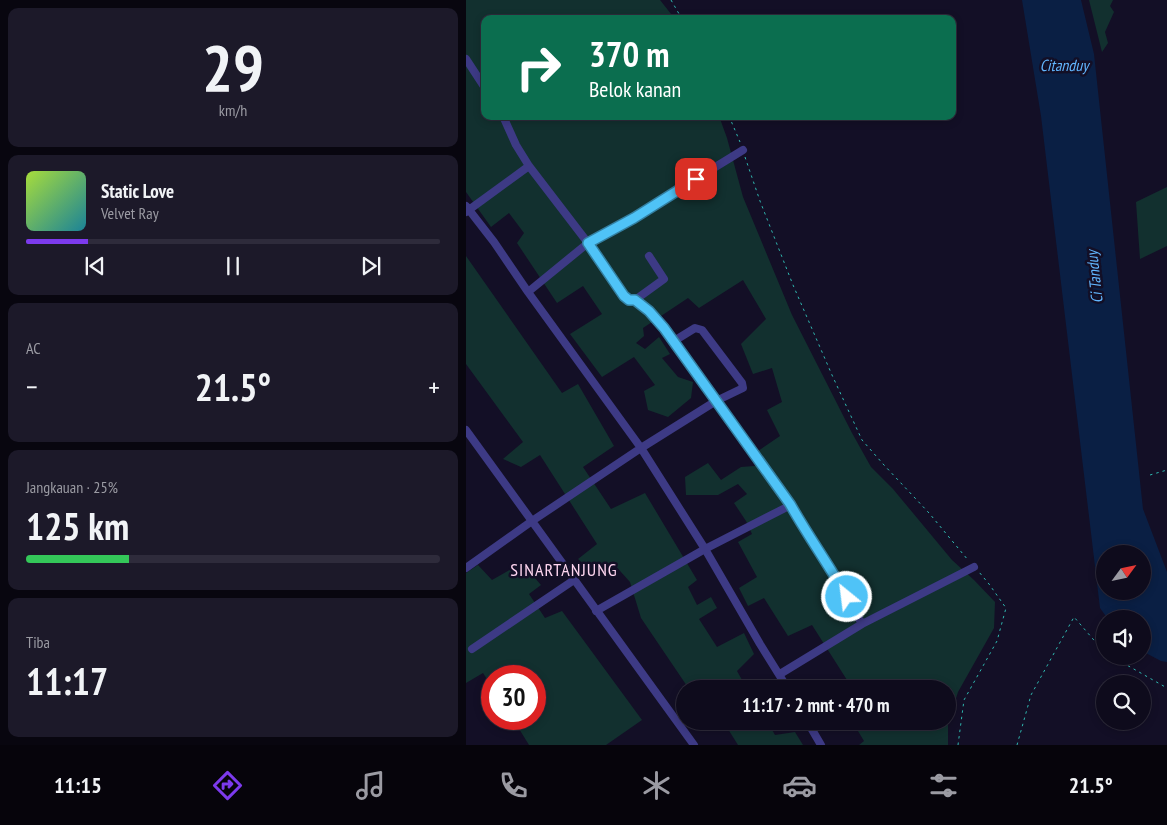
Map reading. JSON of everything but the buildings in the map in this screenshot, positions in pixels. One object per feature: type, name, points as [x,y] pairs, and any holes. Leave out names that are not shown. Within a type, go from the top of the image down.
[{"type":"street","points":[[466,59],[481,82]]},
{"type":"street","points":[[505,120],[529,166],[588,243],[624,296],[629,300],[635,300],[664,279],[650,256]]},
{"type":"street","points":[[528,292],[588,243],[634,218],[743,150]]},
{"type":"street","points":[[529,166],[467,209],[494,242],[641,448],[705,549],[783,680]]},
{"type":"street","points":[[635,300],[649,311],[674,341],[790,504],[832,570],[862,624]]},
{"type":"street","points":[[466,568],[641,448],[716,401],[742,388],[742,383],[702,330],[695,328],[674,341]]},
{"type":"street","points":[[466,430],[694,745]]},
{"type":"street","points":[[596,611],[705,549],[790,504]]},
{"type":"street","points":[[780,674],[862,624],[974,567]]},
{"type":"street","points":[[472,649],[574,580]]},
{"type":"street","points":[[812,730],[821,745]]},
{"type":"path","points":[[671,0],[680,15]]},
{"type":"path","points":[[731,120],[793,285],[862,440],[929,513],[989,584],[1006,608],[997,641],[964,700],[958,745]]},
{"type":"path","points":[[1150,475],[1167,470]]},
{"type":"path","points":[[1016,745],[1031,695],[1074,617],[1096,643]]},
{"type":"path","points":[[1127,665],[1167,688]]},
{"type":"green space","points":[[466,0],[660,0],[672,15],[481,15],[481,120],[720,120],[743,197],[792,315],[871,467],[893,489],[952,560],[995,602],[994,628],[956,698],[956,680],[847,680],[812,625],[788,636],[764,598],[748,606],[739,588],[757,577],[738,542],[752,534],[734,503],[747,494],[738,484],[718,495],[686,495],[685,477],[708,463],[721,480],[741,467],[767,465],[758,451],[780,436],[767,410],[782,402],[772,368],[753,374],[741,344],[766,319],[743,280],[699,308],[688,298],[643,328],[644,336],[636,343],[645,349],[659,337],[670,354],[662,358],[678,377],[693,382],[691,398],[668,417],[648,410],[644,391],[655,385],[634,357],[602,377],[570,334],[602,314],[583,286],[557,303],[517,243],[524,233],[509,213],[491,227],[466,192]]},
{"type":"green space","points":[[1089,0],[1113,0],[1110,6],[1114,12],[1105,32],[1108,43],[1102,52]]},
{"type":"green space","points":[[1167,187],[1167,246],[1140,259],[1136,202]]},
{"type":"green space","points":[[466,256],[562,393],[578,384],[614,446],[583,467],[611,509],[645,493],[697,580],[688,587],[697,605],[711,597],[717,608],[699,619],[717,647],[744,633],[754,654],[737,671],[742,680],[683,680],[641,618],[630,582],[612,562],[591,571],[578,559],[597,544],[540,455],[521,467],[503,459],[523,442],[466,364]]},
{"type":"green space","points":[[522,563],[541,585],[529,594],[545,618],[562,611],[642,720],[606,745],[529,745],[520,730],[546,730],[546,665],[481,665],[481,674],[466,683],[466,573],[478,565],[492,580]]},
{"type":"green space","points":[[729,730],[772,730],[775,735],[795,732],[803,745],[738,745]]},
{"type":"green space","points":[[857,730],[948,730],[948,745],[859,745],[864,741]]},
{"type":"water","name":"Citanduy","points":[[1022,0],[1081,0],[1094,54],[1143,509],[1167,572],[1167,662],[1151,656],[1151,610],[1101,610],[1100,608],[1099,600],[1151,600],[1151,545],[1096,545],[1096,575],[1041,116]]},
{"type":"district","name":"SINARTANJUNG","points":[[564,569]]},
{"type":"route","points":[[696,179],[634,218],[588,243],[624,296],[629,300],[635,300],[649,311],[674,341],[687,362],[790,504],[847,597]]},
{"type":"water label","name":"Ci Tanduy","points":[[1094,277]]}]
